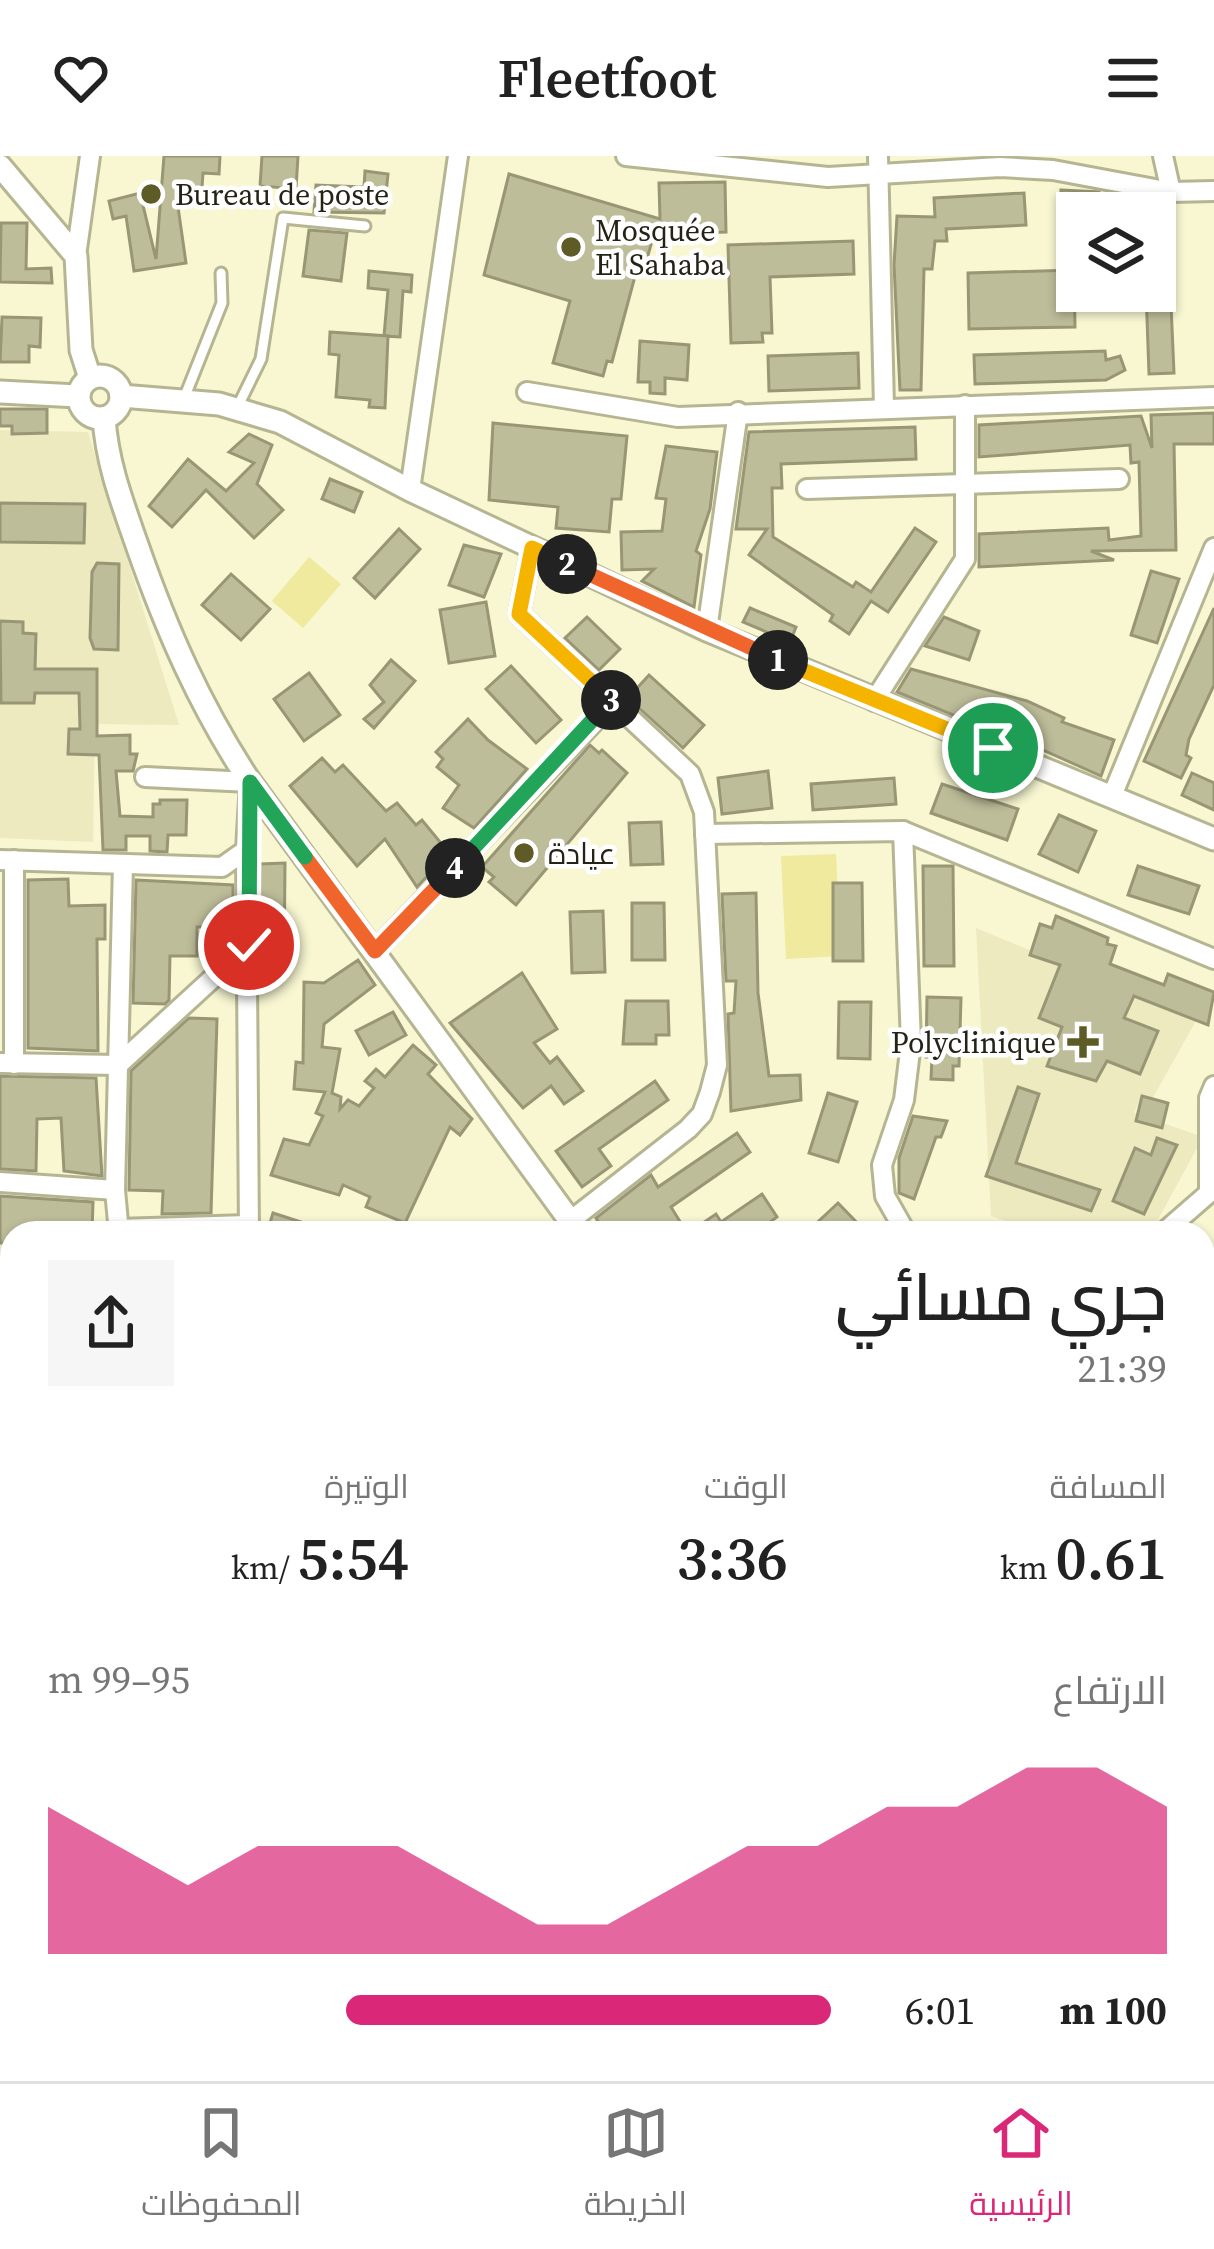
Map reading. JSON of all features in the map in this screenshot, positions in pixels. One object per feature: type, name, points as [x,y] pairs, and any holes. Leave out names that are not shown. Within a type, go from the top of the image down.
[{"type":"street","points":[[90,156],[76,256],[79,338],[84,412],[104,418]]},
{"type":"street","points":[[410,490],[458,156]]},
{"type":"street","points":[[626,156],[828,177],[878,166],[999,162],[1171,192],[1214,190]]},
{"type":"street","points":[[1163,156],[1171,192]]},
{"type":"street","points":[[0,166],[76,256]]},
{"type":"street","points":[[878,166],[884,407]]},
{"type":"street","points":[[0,392],[84,387],[113,380],[121,396],[118,408],[104,418]]},
{"type":"street","points":[[526,392],[678,417],[1214,397]]},
{"type":"street","points":[[121,396],[237,408],[280,422],[410,490],[707,631],[1214,839]]},
{"type":"street","points":[[874,701],[965,559],[965,405]]},
{"type":"street","points":[[707,631],[738,412]]},
{"type":"street","points":[[104,418],[112,474],[169,636],[205,711],[250,782],[570,1221]]},
{"type":"street","points":[[807,489],[1119,479]]},
{"type":"street","points":[[532,548],[519,614],[690,774],[704,812],[717,1065],[710,1092],[702,1114],[688,1129],[581,1221]]},
{"type":"street","points":[[1112,796],[1206,590],[1212,561]]},
{"type":"street","points":[[375,951],[614,702]]},
{"type":"street","points":[[145,777],[250,782]]},
{"type":"street","points":[[249,1221],[246,850],[250,782]]},
{"type":"street","points":[[705,834],[903,831],[1214,959]]},
{"type":"street","points":[[899,1221],[885,1196],[882,1166],[904,1100],[911,1043],[903,831]]},
{"type":"street","points":[[246,850],[222,866],[7,860],[7,1064],[118,1065],[249,945]]},
{"type":"street","points":[[117,1221],[124,864]]},
{"type":"street","points":[[1177,1221],[1209,1193],[1209,1098],[1214,1087]]},
{"type":"street","points":[[0,1182],[115,1190]]},
{"type":"lane","points":[[237,408],[261,359],[283,218],[365,226]]},
{"type":"lane","points":[[183,401],[222,303],[220,273]]},
{"type":"shaded area","points":[[0,430],[88,432],[179,725],[95,724],[93,842],[0,838]]},
{"type":"shaded area","points":[[309,557],[341,584],[303,628],[272,601]]},
{"type":"shaded area","points":[[836,854],[841,956],[786,959],[781,856]]},
{"type":"shaded area","points":[[976,928],[1197,1019],[1151,1101],[1140,1099],[1134,1113],[1203,1137],[1157,1221],[1005,1221],[991,1216]]},
{"type":"building","points":[[164,156],[220,156],[219,174],[203,173],[201,202],[177,200],[186,263],[134,271],[126,216],[113,219],[109,201],[140,193],[156,259]]},
{"type":"building","points":[[262,156],[298,156],[296,189],[260,186]]},
{"type":"building","points":[[365,171],[388,174],[384,213],[314,212],[316,185],[364,187]]},
{"type":"building","name":"Mosquée El Sahaba","points":[[509,174],[660,219],[659,183],[725,182],[726,232],[654,234],[645,266],[638,265],[612,362],[607,361],[603,376],[553,363],[570,301],[484,275]]},
{"type":"building","points":[[1024,193],[1026,225],[946,229],[947,241],[935,241],[932,269],[924,269],[921,390],[900,390],[894,265],[897,216],[935,217],[934,198]]},
{"type":"building","points":[[1,223],[27,223],[26,269],[51,268],[52,283],[0,282]]},
{"type":"building","points":[[309,230],[347,233],[341,281],[303,276]]},
{"type":"building","points":[[853,241],[854,274],[770,277],[772,333],[762,333],[763,342],[731,343],[728,245]]},
{"type":"building","points":[[369,271],[412,275],[411,292],[403,291],[400,337],[384,336],[388,290],[368,288]]},
{"type":"building","points":[[1056,271],[1056,312],[1075,312],[1075,327],[969,329],[968,273]]},
{"type":"building","points":[[1147,312],[1171,312],[1174,373],[1149,374]]},
{"type":"building","points":[[2,317],[41,318],[40,347],[29,346],[29,362],[0,362]]},
{"type":"building","points":[[330,332],[388,336],[385,408],[369,407],[370,400],[336,397],[339,355],[329,354]]},
{"type":"building","points":[[640,341],[689,345],[687,380],[665,378],[665,394],[650,393],[650,382],[638,382]]},
{"type":"building","points":[[1105,351],[1106,360],[1120,356],[1125,370],[1106,380],[975,384],[974,355]]},
{"type":"building","points":[[858,353],[859,388],[769,391],[768,356]]},
{"type":"building","points":[[0,409],[47,409],[47,433],[12,434],[12,426],[0,426]]},
{"type":"building","points":[[1214,413],[1214,444],[1174,444],[1176,550],[1091,551],[1114,560],[979,567],[979,534],[1108,528],[1109,540],[1141,536],[1139,462],[1131,463],[1130,445],[979,457],[979,425],[1141,416],[1152,448],[1151,415]]},
{"type":"building","points":[[493,423],[627,436],[621,499],[612,499],[609,532],[556,528],[558,507],[489,500]]},
{"type":"building","points":[[915,427],[916,459],[781,464],[782,488],[772,488],[773,537],[853,587],[856,582],[871,592],[915,528],[936,542],[888,612],[871,601],[849,634],[830,621],[833,615],[749,555],[767,529],[736,529],[749,432]]},
{"type":"building","points":[[249,434],[272,445],[257,484],[283,510],[254,538],[206,490],[172,527],[149,506],[188,459],[226,491],[254,463],[229,452]]},
{"type":"building","points":[[666,446],[717,452],[710,509],[696,551],[701,555],[694,607],[642,581],[654,569],[622,570],[621,532],[662,531],[666,499],[656,498]]},
{"type":"building","points":[[330,479],[362,492],[354,512],[322,499]]},
{"type":"building","points":[[0,503],[85,504],[84,543],[0,542]]},
{"type":"building","points":[[399,529],[420,549],[375,598],[354,578]]},
{"type":"building","points":[[464,545],[501,554],[484,597],[449,585]]},
{"type":"building","points":[[97,563],[119,564],[118,650],[94,649],[90,638],[92,572]]},
{"type":"building","points":[[1151,571],[1179,579],[1157,643],[1131,635]]},
{"type":"building","points":[[231,574],[270,609],[241,640],[202,605]]},
{"type":"building","points":[[486,602],[495,656],[449,663],[440,610]]},
{"type":"building","points":[[750,608],[796,627],[790,642],[743,622]]},
{"type":"building","points":[[1214,608],[1214,685],[1189,739],[1186,755],[1191,758],[1181,778],[1144,761]]},
{"type":"building","points":[[587,617],[620,649],[599,670],[565,638]]},
{"type":"building","points":[[944,617],[979,631],[969,660],[925,646]]},
{"type":"building","points":[[0,621],[23,622],[23,633],[36,634],[35,669],[97,669],[97,736],[130,735],[130,754],[137,754],[133,771],[116,771],[120,816],[153,817],[153,804],[160,800],[187,800],[186,835],[168,835],[167,852],[150,851],[150,836],[126,836],[126,850],[103,850],[99,755],[68,754],[69,729],[80,729],[79,693],[35,693],[34,703],[1,703]]},
{"type":"building","points":[[391,660],[415,681],[374,728],[364,719],[384,702],[370,685]]},
{"type":"building","points":[[511,666],[561,720],[536,743],[486,689]]},
{"type":"building","points":[[911,669],[1027,701],[1064,718],[1062,722],[1114,740],[1101,776],[1034,746],[1037,739],[958,717],[897,692]]},
{"type":"building","points":[[309,673],[340,715],[304,741],[274,699]]},
{"type":"building","points":[[649,675],[704,725],[683,748],[628,698]]},
{"type":"building","points":[[468,719],[527,769],[474,828],[443,808],[459,785],[437,767],[443,759],[436,752]]},
{"type":"building","points":[[590,745],[627,773],[516,905],[489,882],[494,877],[482,867]]},
{"type":"building","points":[[322,758],[335,772],[343,765],[386,811],[397,803],[416,825],[422,820],[449,853],[417,887],[385,839],[357,866],[290,786]]},
{"type":"building","points":[[768,771],[772,808],[722,814],[718,778]]},
{"type":"building","points":[[1192,773],[1214,783],[1214,810],[1182,795]]},
{"type":"building","points":[[894,778],[896,804],[813,810],[811,784]]},
{"type":"building","points":[[942,784],[1018,809],[1007,840],[931,813]]},
{"type":"building","points":[[1059,815],[1096,831],[1078,872],[1039,854]]},
{"type":"building","points":[[661,822],[663,864],[631,865],[629,823]]},
{"type":"building","points":[[285,863],[284,972],[260,971],[260,864]]},
{"type":"building","points":[[923,866],[953,866],[954,966],[924,966]]},
{"type":"building","points":[[1138,866],[1199,886],[1189,914],[1128,895]]},
{"type":"building","points":[[68,879],[69,906],[105,905],[105,939],[97,939],[98,1051],[28,1048],[28,880]]},
{"type":"building","points":[[136,880],[233,885],[233,915],[224,916],[224,927],[197,927],[197,956],[170,956],[165,1004],[133,1003]]},
{"type":"building","points":[[833,883],[862,883],[863,961],[833,961]]},
{"type":"building","points":[[756,893],[758,993],[769,1076],[800,1075],[801,1100],[731,1111],[728,1014],[734,1013],[736,981],[726,981],[722,894]]},
{"type":"building","points":[[632,903],[664,903],[665,960],[632,960]]},
{"type":"building","points":[[603,911],[605,972],[572,973],[570,912]]},
{"type":"building","points":[[1056,916],[1108,938],[1107,944],[1116,946],[1110,964],[1164,985],[1168,974],[1214,992],[1208,1025],[1134,996],[1124,1018],[1158,1031],[1140,1074],[1107,1061],[1096,1081],[1047,1066],[1062,1027],[1039,1018],[1060,965],[1030,955],[1040,924],[1052,928]]},
{"type":"building","points":[[358,960],[375,985],[324,1024],[322,1047],[340,1049],[332,1093],[341,1097],[340,1109],[348,1100],[359,1106],[374,1088],[365,1081],[376,1069],[385,1077],[413,1045],[436,1065],[428,1074],[472,1119],[460,1135],[450,1127],[406,1221],[366,1207],[370,1197],[343,1185],[339,1195],[271,1175],[284,1139],[309,1145],[323,1116],[316,1113],[325,1092],[294,1089],[296,1062],[303,1063],[304,982],[324,983]]},
{"type":"building","points":[[522,973],[557,1029],[534,1043],[550,1063],[557,1057],[583,1091],[564,1104],[551,1086],[523,1108],[450,1023]]},
{"type":"building","points":[[927,997],[961,998],[959,1066],[953,1066],[953,1080],[931,1079],[932,1057],[926,1057]]},
{"type":"building","points":[[626,1001],[668,1001],[669,1035],[656,1035],[656,1044],[623,1044]]},
{"type":"building","points":[[839,1002],[871,1002],[870,1059],[838,1058]]},
{"type":"building","points":[[393,1012],[406,1035],[369,1055],[356,1031]]},
{"type":"building","points":[[189,1018],[217,1019],[211,1213],[162,1214],[163,1191],[129,1190],[131,1071]]},
{"type":"building","points":[[0,1076],[96,1078],[102,1176],[64,1171],[61,1118],[37,1119],[36,1171],[0,1169]]},
{"type":"building","points":[[655,1081],[668,1100],[599,1149],[611,1166],[582,1187],[556,1151]]},
{"type":"building","points":[[1018,1087],[1039,1094],[1016,1163],[1100,1190],[1091,1211],[986,1176]]},
{"type":"building","points":[[828,1093],[857,1102],[838,1162],[809,1153]]},
{"type":"building","points":[[1142,1096],[1168,1103],[1162,1128],[1136,1121]]},
{"type":"building","points":[[913,1116],[947,1121],[941,1137],[936,1137],[914,1199],[899,1193],[899,1158]]},
{"type":"building","points":[[737,1133],[750,1152],[671,1207],[680,1221],[596,1218],[651,1175],[658,1187]]},
{"type":"building","points":[[1157,1138],[1177,1145],[1144,1214],[1113,1201],[1135,1148],[1151,1155]]},
{"type":"building","points":[[762,1194],[777,1217],[772,1221],[722,1221]]},
{"type":"building","points":[[0,1196],[93,1202],[92,1221],[0,1221]]},
{"type":"building","points":[[838,1203],[855,1221],[819,1221]]},
{"type":"building","points":[[273,1213],[298,1221],[271,1221]]},
{"type":"place","name":"Bureau de poste","points":[[151,194]]},
{"type":"place","name":"Mosquée El Sahaba","points":[[571,247]]},
{"type":"place","name":"عيادة","points":[[524,853]]},
{"type":"place","name":"Polyclinique","points":[[1083,1042]]},
{"type":"route","points":[[249,945],[250,782],[375,951],[614,702],[519,614],[532,548],[707,631],[993,748]]}]
